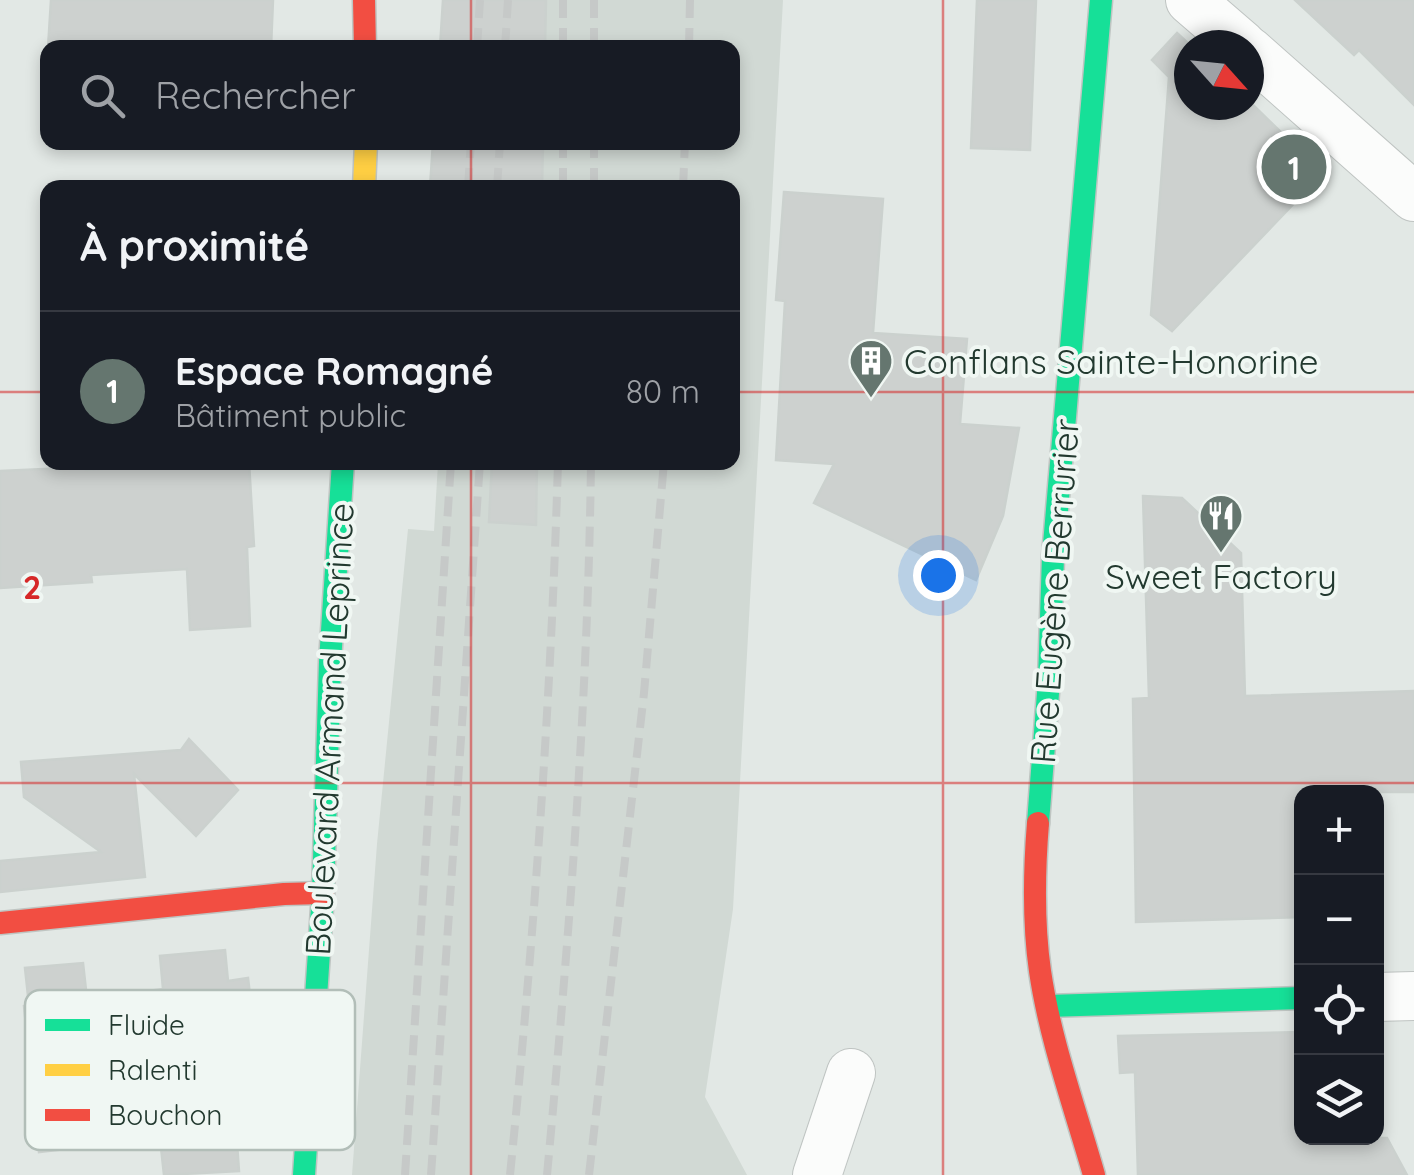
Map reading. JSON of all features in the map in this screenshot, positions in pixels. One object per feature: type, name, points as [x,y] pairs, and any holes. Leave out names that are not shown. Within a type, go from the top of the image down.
[{"type":"street","points":[[364,0],[365,40]]},
{"type":"street","name":"Rue Eugène Berrurier","points":[[1094,1175],[1048,1006],[1036,942],[1034,878],[1049,680],[1053,556],[1101,0]]},
{"type":"street","points":[[1190,0],[1225,30]]},
{"type":"street","points":[[1264,64],[1414,197]]},
{"type":"street","points":[[364,180],[366,150]]},
{"type":"street","name":"Boulevard Armand Leprince","points":[[316,990],[342,470]]},
{"type":"street","points":[[0,922],[322,893]]},
{"type":"street","points":[[1384,996],[1414,996]]},
{"type":"street","points":[[1048,1006],[1294,998]]},
{"type":"street","points":[[817,1175],[850,1073]]},
{"type":"street","name":"Boulevard Armand Leprince","points":[[304,1175],[306,1150]]},
{"type":"shaded area","points":[[468,0],[783,0],[733,909],[705,1097],[747,1175],[352,1175],[377,844],[408,529],[434,531],[438,470],[740,470],[740,180],[456,180],[459,150],[740,150],[740,40],[465,40]]},
{"type":"building","points":[[51,0],[273,0],[271,40],[48,40]]},
{"type":"building","points":[[443,0],[546,0],[545,40],[440,40]]},
{"type":"building","points":[[977,0],[1036,0],[1030,150],[971,148]]},
{"type":"building","points":[[1295,0],[1414,0],[1414,105],[1359,50],[1354,55]]},
{"type":"building","points":[[1174,36],[1174,120],[1264,120],[1264,116],[1323,173],[1172,331],[1151,315],[1169,77],[1152,60]]},
{"type":"building","points":[[432,150],[543,150],[542,180],[431,180]]},
{"type":"building","points":[[784,192],[883,199],[873,333],[967,339],[960,424],[1019,428],[1003,516],[976,580],[814,503],[834,464],[776,460],[785,301],[776,300]]},
{"type":"building","points":[[249,470],[254,546],[247,547],[250,626],[190,630],[187,569],[91,575],[92,582],[0,588],[0,471]]},
{"type":"building","points":[[492,470],[537,470],[536,525],[489,522]]},
{"type":"building","points":[[1143,496],[1182,498],[1241,553],[1245,696],[1414,691],[1414,792],[1384,792],[1384,785],[1294,785],[1294,917],[1136,922],[1133,699],[1149,698]]},
{"type":"building","points":[[189,739],[238,790],[196,836],[134,774],[145,877],[0,892],[0,861],[101,852],[24,797],[21,762],[181,750]]},
{"type":"building","points":[[225,950],[228,981],[248,978],[249,990],[155,990],[163,989],[160,956]]},
{"type":"building","points":[[83,963],[86,990],[27,990],[25,968]]},
{"type":"building","points":[[1294,1032],[1294,1145],[1384,1145],[1387,1138],[1407,1175],[1138,1175],[1135,1072],[1120,1073],[1118,1036]]},
{"type":"building","points":[[161,1150],[238,1150],[239,1171],[164,1175]]},
{"type":"railway","points":[[478,40],[480,0]]},
{"type":"railway","points":[[506,40],[508,0]]},
{"type":"railway","points":[[563,0],[563,40]]},
{"type":"railway","points":[[594,0],[594,40]]},
{"type":"railway","points":[[689,40],[690,0]]},
{"type":"railway","points":[[469,180],[470,150]]},
{"type":"railway","points":[[498,180],[499,150]]},
{"type":"railway","points":[[563,150],[563,180]]},
{"type":"railway","points":[[594,150],[594,180]]},
{"type":"railway","points":[[683,180],[685,150]]},
{"type":"railway","points":[[405,1175],[450,470]]},
{"type":"railway","points":[[431,1175],[479,470]]},
{"type":"railway","points":[[510,1175],[540,819],[558,470]]},
{"type":"railway","points":[[547,1175],[576,819],[591,470]]},
{"type":"railway","points":[[589,1175],[644,693],[663,470]]},
{"type":"traffic: fast","points":[[1038,823],[1053,556],[1101,0]]},
{"type":"traffic: fast","points":[[316,990],[342,470]]},
{"type":"traffic: fast","points":[[1048,1006],[1294,998]]},
{"type":"traffic: fast","points":[[304,1175],[306,1150]]},
{"type":"traffic: slow","points":[[364,180],[366,150]]},
{"type":"traffic: jam","points":[[364,0],[365,40]]},
{"type":"traffic: jam","points":[[1038,823],[1036,934],[1044,997],[1094,1175]]},
{"type":"traffic: jam","points":[[0,923],[323,893]]},
{"type":"place","name":"Espace Romagné","points":[[1294,167]]},
{"type":"place","name":"Conflans Sainte-Honorine","points":[[871,399]]},
{"type":"place","name":"Sweet Factory","points":[[1221,554]]}]
